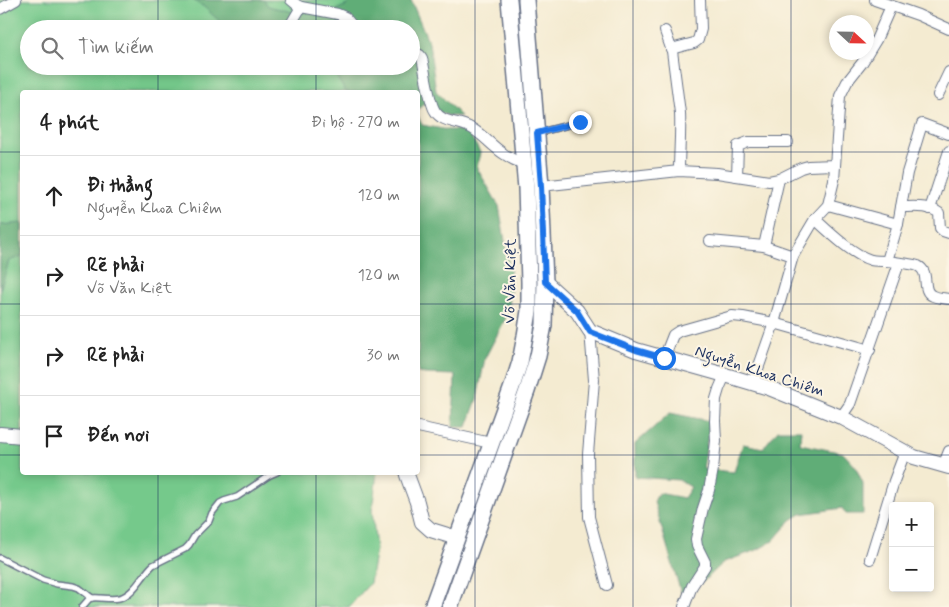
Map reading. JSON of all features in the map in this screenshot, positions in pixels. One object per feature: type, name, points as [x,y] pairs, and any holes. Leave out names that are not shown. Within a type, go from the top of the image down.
[{"type":"main road","name":"Võ Văn Kiệt","points":[[432,607],[513,384],[520,362],[529,311],[526,188],[509,0]]},
{"type":"main road","name":"Võ Văn Kiệt","points":[[450,607],[528,391],[544,325],[545,282],[541,186],[526,0]]},
{"type":"main road","points":[[529,282],[545,282]]},
{"type":"main road","points":[[457,538],[472,544]]},
{"type":"street","points":[[0,9],[16,0]]},
{"type":"street","points":[[291,0],[301,7],[338,14],[348,20]]},
{"type":"street","points":[[671,49],[694,43],[698,40],[701,29],[700,0]]},
{"type":"street","points":[[875,0],[949,29]]},
{"type":"street","points":[[754,383],[774,323],[793,256],[815,219],[828,205],[834,180],[840,96],[847,82],[862,63],[876,40],[891,6]]},
{"type":"street","points":[[293,20],[301,7]]},
{"type":"street","points":[[665,31],[671,49],[681,124],[679,171]]},
{"type":"street","points":[[420,55],[432,106],[438,115],[469,126],[506,156],[524,164]]},
{"type":"street","points":[[938,95],[949,72]]},
{"type":"street","points":[[887,261],[898,224],[907,173],[922,124],[949,134]]},
{"type":"street","points":[[737,176],[738,146],[748,142],[788,142]]},
{"type":"street","points":[[930,209],[949,151]]},
{"type":"street","points":[[541,186],[679,171],[716,173],[769,181],[779,179],[808,166],[835,164]]},
{"type":"street","points":[[764,246],[779,179]]},
{"type":"street","points":[[828,205],[898,224]]},
{"type":"street","points":[[901,207],[930,209],[939,213],[940,228],[949,233]]},
{"type":"street","points":[[815,219],[861,255],[872,260],[914,265],[921,268],[925,274],[926,290],[928,293],[935,297],[949,299]]},
{"type":"street","points":[[710,241],[764,246],[793,256]]},
{"type":"street","points":[[840,416],[850,404],[899,263]]},
{"type":"street","points":[[545,282],[577,311],[590,332],[594,380],[588,454],[589,517],[607,585]]},
{"type":"street","points":[[664,358],[673,335],[679,331],[732,316],[743,316],[774,323],[870,350]]},
{"type":"street","name":"Nguyễn Khoa Chiêm","points":[[590,332],[636,350],[769,388],[840,416],[914,457],[946,466]]},
{"type":"street","points":[[684,607],[692,586],[705,566],[696,539],[713,468],[716,442],[716,399],[726,375]]},
{"type":"street","points":[[420,427],[491,443]]},
{"type":"street","points":[[0,434],[20,436]]},
{"type":"street","points":[[946,466],[949,451]]},
{"type":"street","points":[[870,559],[905,452]]},
{"type":"street","points":[[407,475],[422,522],[430,530],[457,538]]},
{"type":"lane","points":[[537,133],[580,122]]},
{"type":"lane","points":[[82,607],[92,598],[123,597],[135,587],[153,565],[185,549],[195,535],[209,521],[212,513],[220,503],[237,498],[272,475]]},
{"type":"lane","points":[[0,558],[43,580],[79,588],[92,598]]},
{"type":"green space","points":[[0,0],[375,0],[356,20],[20,20],[20,75],[372,75],[395,90],[20,90],[20,475],[377,475],[372,510],[376,549],[370,583],[349,607],[0,607]]},
{"type":"green space","points":[[193,0],[264,0],[268,6],[292,12],[334,11],[347,5],[352,0],[411,0],[419,20],[218,20]]},
{"type":"green space","points":[[420,22],[429,43],[436,91],[461,116],[449,116],[433,110],[428,100],[420,107],[420,90],[345,90],[336,76],[420,75]]},
{"type":"green space","points":[[420,120],[422,125],[448,130],[467,130],[480,152],[477,168],[499,206],[511,276],[509,312],[485,358],[477,399],[467,427],[453,427],[455,375],[420,373]]},
{"type":"green space","points":[[20,223],[20,257],[9,261],[0,290],[0,225]]},
{"type":"green space","points":[[670,413],[710,421],[703,469],[734,472],[743,444],[763,448],[778,430],[801,430],[800,444],[843,453],[855,466],[863,483],[863,514],[846,514],[842,508],[801,514],[791,520],[773,541],[757,550],[724,562],[704,581],[681,593],[654,502],[658,493],[684,498],[691,487],[679,480],[635,477],[635,444]]},
{"type":"route","points":[[580,122],[537,133],[545,282],[577,311],[590,332],[636,350],[664,358]]}]
